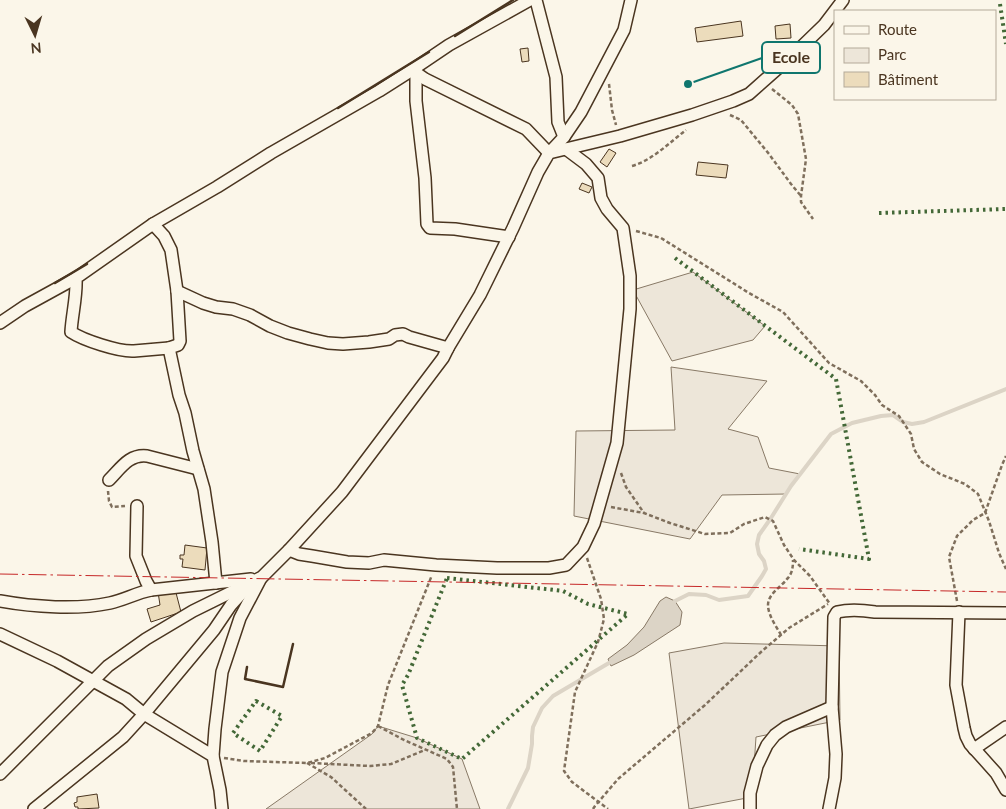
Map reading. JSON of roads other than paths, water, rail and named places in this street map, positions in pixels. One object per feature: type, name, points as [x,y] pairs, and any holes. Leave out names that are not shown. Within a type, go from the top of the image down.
[{"type":"street","points":[[0,323],[25,306],[76,278],[153,224],[271,153],[414,72],[449,45],[530,0]]},
{"type":"street","points":[[536,0],[556,77],[558,122],[564,137]]},
{"type":"street","points":[[0,774],[108,666],[146,639],[193,611],[262,577],[342,492],[443,358],[480,294],[538,172],[549,153],[564,137],[581,112],[624,30],[632,0]]},
{"type":"street","points":[[835,10],[843,0]]},
{"type":"street","points":[[549,153],[620,136],[692,115],[749,94],[793,55],[834,11]]},
{"type":"street","points":[[414,72],[526,129],[549,153]]},
{"type":"street","points":[[414,72],[425,178],[427,224],[430,228],[455,229],[508,237]]},
{"type":"street","points":[[289,550],[347,562],[369,563],[384,560],[497,568],[549,568],[566,565],[583,547],[592,530],[617,443],[630,309],[630,276],[623,228],[607,209],[601,198],[598,178],[586,164],[566,150]]},
{"type":"street","points":[[76,278],[77,288],[71,332],[79,337],[105,346],[133,351],[169,348],[178,344],[180,340],[178,292],[171,250],[164,236],[153,224]]},
{"type":"street","points":[[178,292],[203,303],[233,309],[250,315],[288,333],[328,343],[369,342],[403,334],[448,348]]},
{"type":"street","points":[[169,348],[192,451],[204,490],[216,583]]},
{"type":"street","points":[[109,480],[132,458],[140,455],[198,469]]},
{"type":"street","points":[[137,506],[136,556],[151,590]]},
{"type":"street","points":[[0,601],[47,607],[82,606],[109,603],[138,592],[262,577]]},
{"type":"street","points":[[222,809],[213,756],[222,672],[240,618],[262,577]]},
{"type":"street","points":[[34,809],[123,737],[214,630],[251,583]]},
{"type":"street","points":[[829,809],[835,778],[836,754],[832,707],[834,617],[837,612],[863,610],[875,612],[1006,613]]},
{"type":"street","points":[[959,612],[956,685],[966,736],[974,749],[996,773],[1006,790]]},
{"type":"street","points":[[0,634],[93,680],[126,699],[144,714],[213,756]]},
{"type":"street","points":[[750,809],[750,793],[757,766],[775,736],[786,727],[832,707]]},
{"type":"street","points":[[974,749],[1006,727]]},
{"type":"waterway","points":[[673,604],[689,594],[706,595],[719,600],[748,596],[766,569],[764,561],[759,554],[757,544],[759,535],[791,486],[831,434],[852,423],[881,416],[893,415],[903,422],[912,424],[924,422],[1006,389]]},
{"type":"waterway","points":[[508,809],[528,768],[533,727],[542,708],[553,696],[614,660]]},
{"type":"place","name":"Ecole","points":[[688,84]]}]
